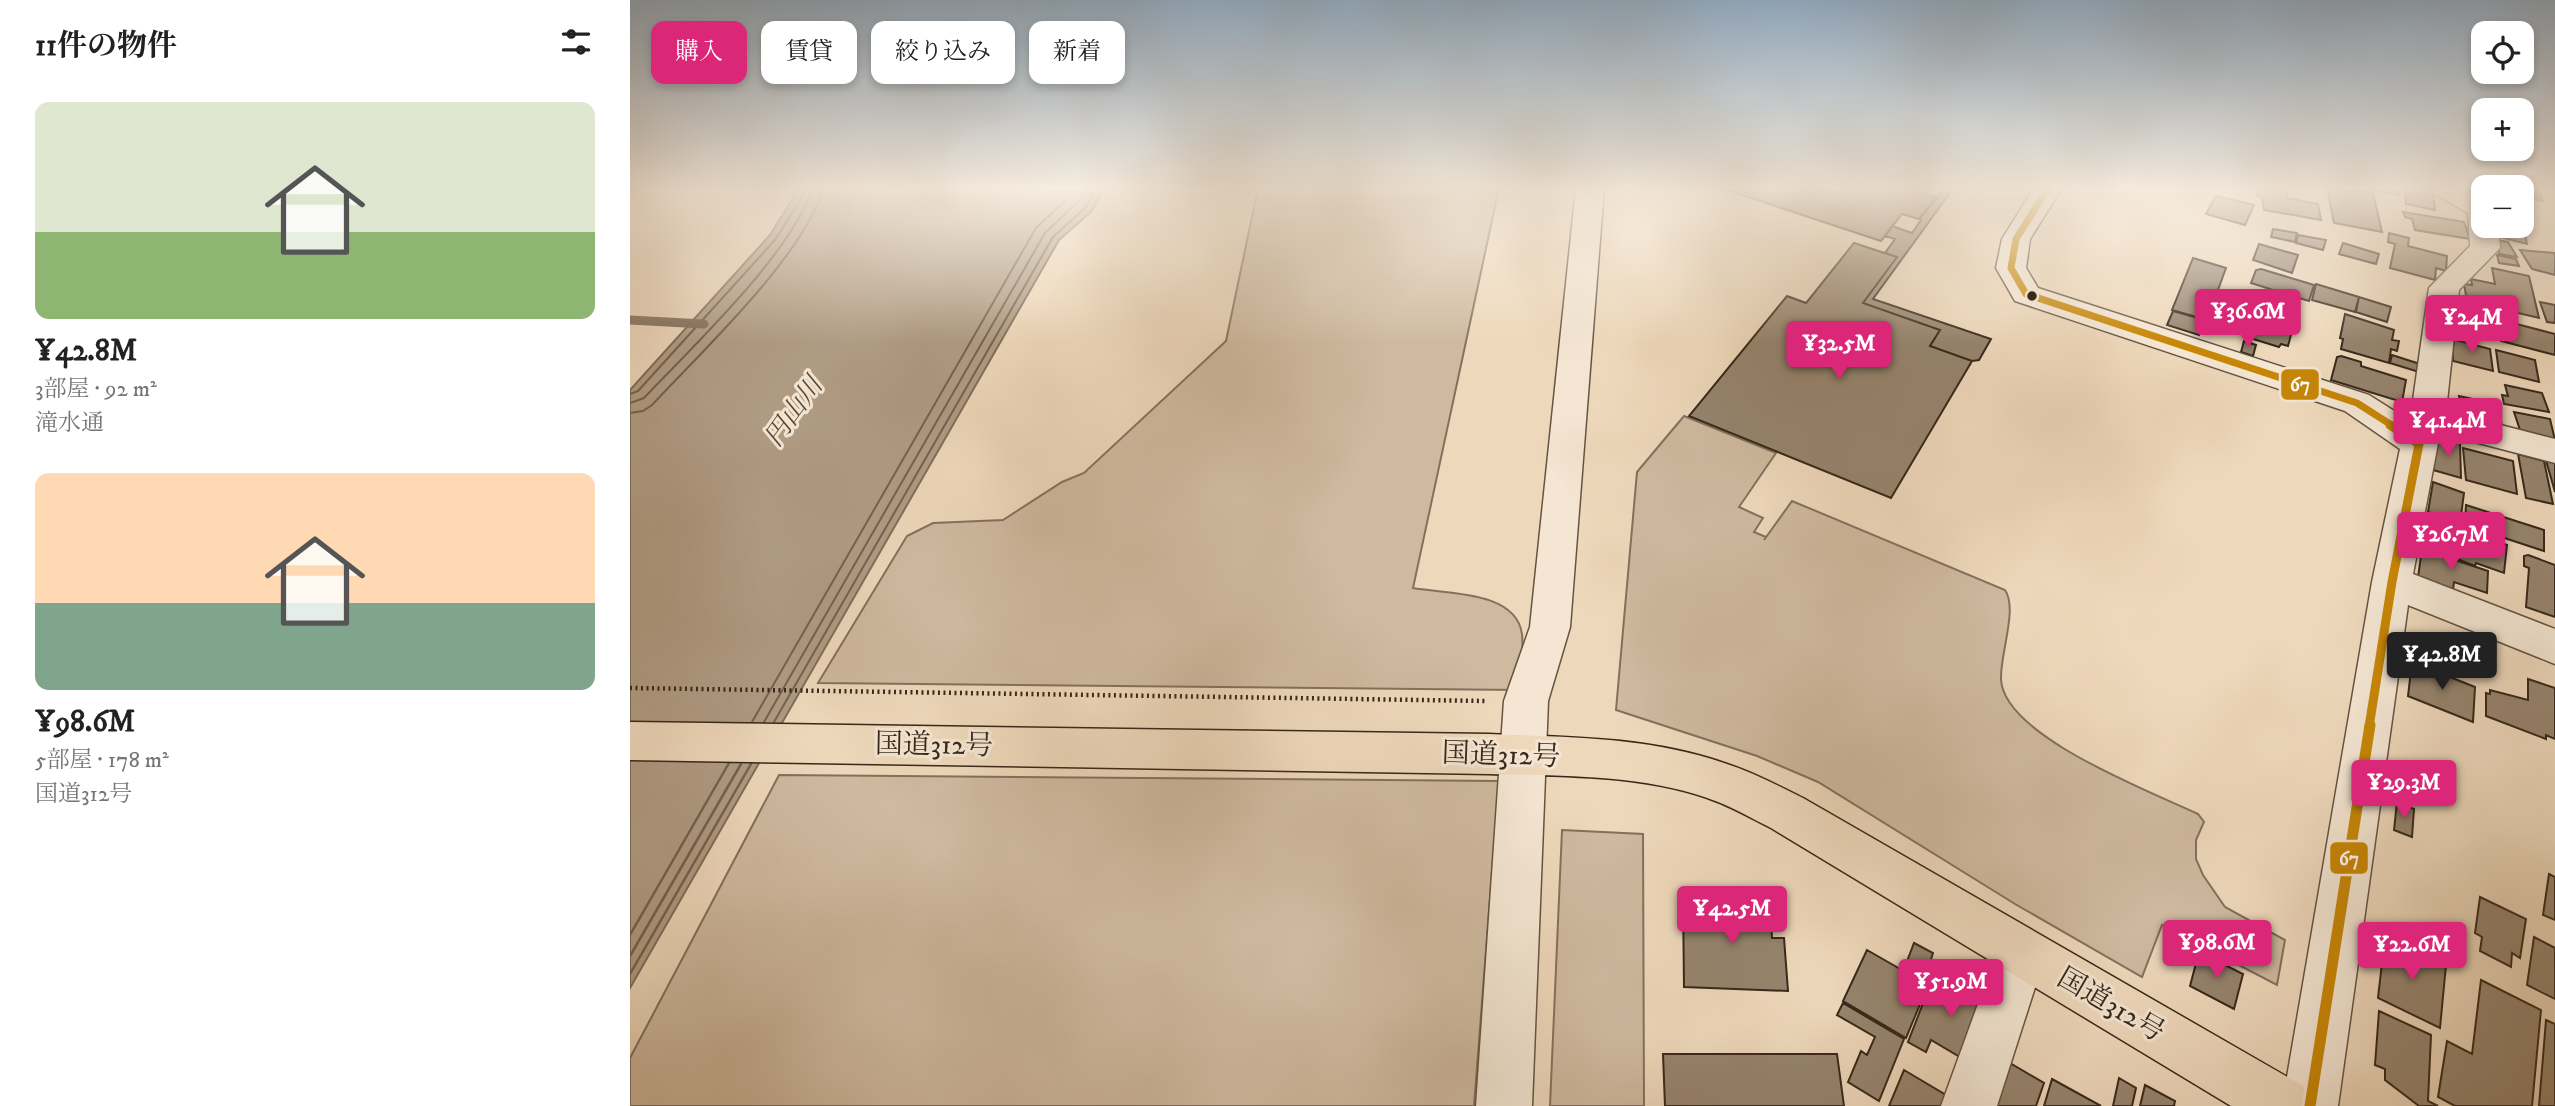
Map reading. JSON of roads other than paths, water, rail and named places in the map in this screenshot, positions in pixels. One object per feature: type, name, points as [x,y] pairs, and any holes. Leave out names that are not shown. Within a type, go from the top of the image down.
[{"type":"highway","name":"国道312号","points":[[630,741],[1505,754],[1597,758],[1657,767],[1724,783],[1787,813],[2283,1106]]},
{"type":"street","points":[[1504,1106],[1505,754],[1527,701],[1550,627],[1585,240]]},
{"type":"street","points":[[2016,240],[2011,268],[2026,294],[2357,403],[2424,431],[2555,452]]},
{"type":"street","points":[[2310,1106],[2392,582],[2424,431],[2444,288],[2485,248],[2484,240]]},
{"type":"street","points":[[2392,582],[2555,647]]},
{"type":"street","points":[[1969,1106],[2021,953]]},
{"type":"water","name":"円山川","points":[[766,240],[1059,240],[630,988],[630,390]]},
{"type":"waterway","points":[[630,320],[704,324]]}]
